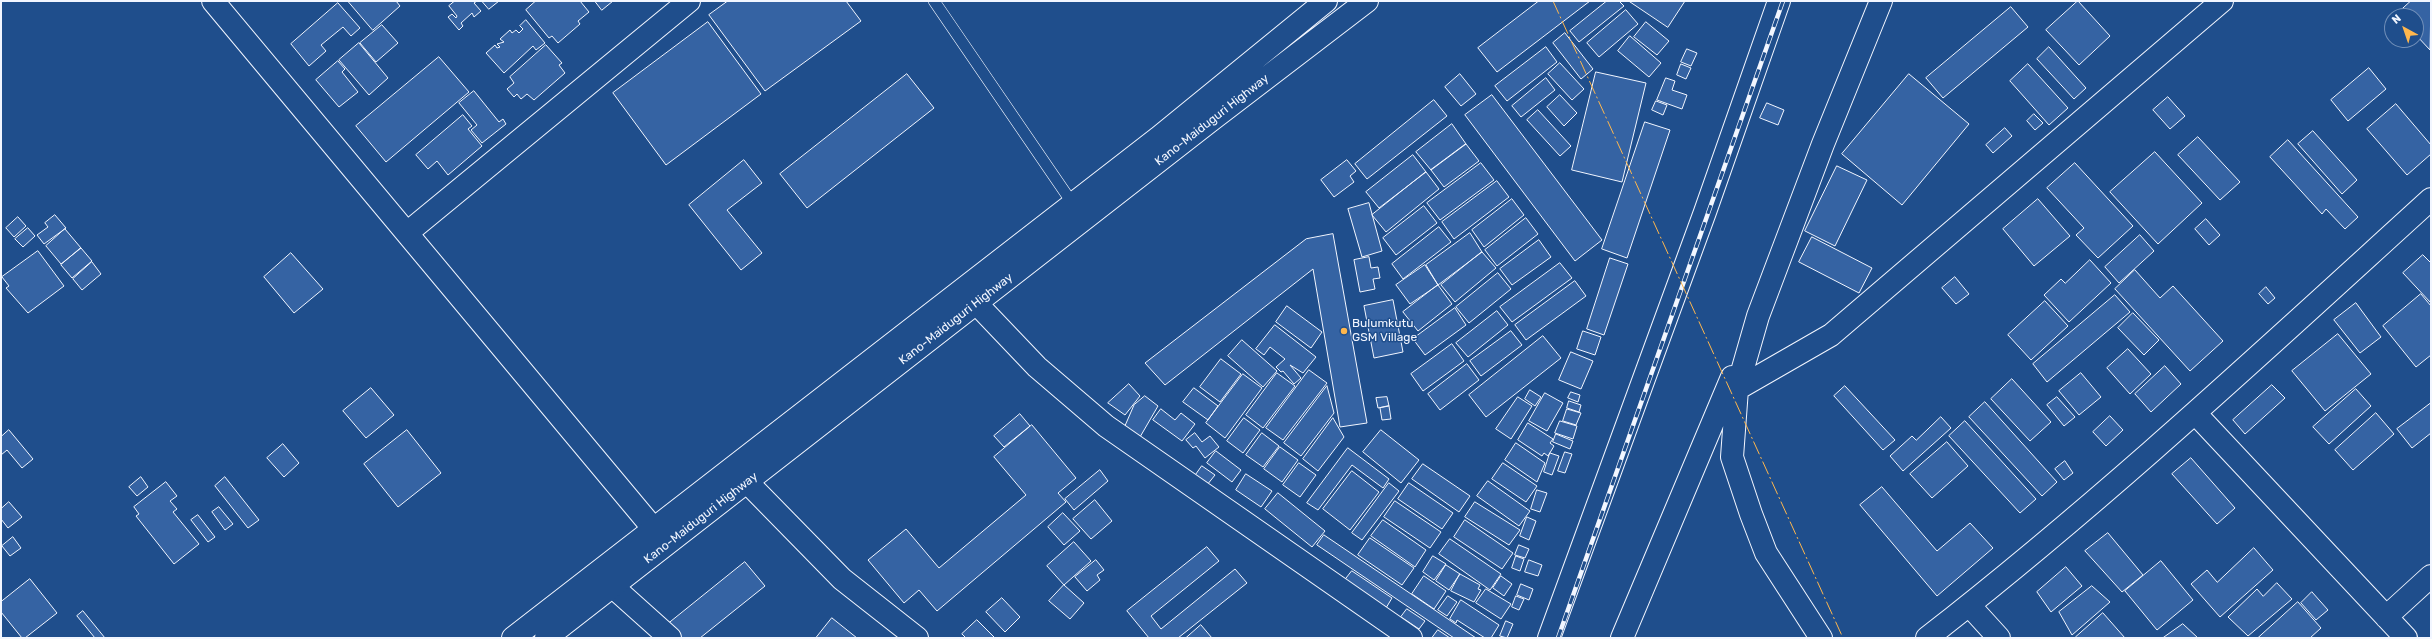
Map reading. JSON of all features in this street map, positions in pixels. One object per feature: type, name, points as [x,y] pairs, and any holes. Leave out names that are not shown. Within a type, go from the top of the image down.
[{"type":"main road","points":[[213,1],[653,528]]},
{"type":"main road","points":[[407,233],[689,1]]},
{"type":"main road","name":"Kano-Maiduguri Highway","points":[[513,638],[1073,204],[1326,1]]},
{"type":"main road","name":"Kano-Maiduguri Highway","points":[[546,638],[976,303],[1368,1]]},
{"type":"main road","points":[[1549,638],[1705,212],[1779,1]]},
{"type":"main road","points":[[1622,638],[1758,316],[1823,144],[1881,1]]},
{"type":"main road","points":[[1737,389],[1831,336],[2222,1]]},
{"type":"main road","points":[[1927,638],[1969,605],[2195,413],[2431,199]]},
{"type":"main road","points":[[976,303],[1037,367],[1106,426],[1411,638]]},
{"type":"main road","points":[[1758,316],[1737,389],[1732,457],[1750,514],[1766,553],[1821,638]]},
{"type":"main road","points":[[2195,413],[2406,638]]},
{"type":"main road","points":[[746,482],[842,578],[917,638]]},
{"type":"main road","points":[[2386,617],[2431,576]]},
{"type":"main road","points":[[612,586],[670,638]]},
{"type":"main road","points":[[1969,605],[1999,638]]},
{"type":"lane","points":[[934,1],[1073,204]]},
{"type":"building","points":[[348,1],[396,1],[400,6],[373,30]]},
{"type":"building","points":[[455,1],[477,1],[474,3],[481,11],[474,17],[472,13],[461,23],[463,26],[459,30],[448,17],[452,14],[456,18],[457,16],[449,6]]},
{"type":"building","points":[[482,1],[499,1],[489,9]]},
{"type":"building","points":[[536,1],[580,1],[589,12],[578,21],[580,24],[558,43],[552,36],[549,38],[526,10]]},
{"type":"building","points":[[595,1],[613,1],[602,10]]},
{"type":"building","points":[[728,1],[846,1],[861,21],[765,91],[709,15]]},
{"type":"building","points":[[1539,1],[1590,1],[1497,72],[1478,48]]},
{"type":"building","points":[[1607,1],[1619,1],[1624,6],[1579,42],[1570,31]]},
{"type":"building","points":[[1629,1],[1685,1],[1668,27]]},
{"type":"building","points":[[2078,1],[2110,36],[2079,65],[2046,30]]},
{"type":"building","points":[[2411,1],[2431,1],[2430,50],[2424,44],[2424,8],[2403,8]]},
{"type":"building","points":[[338,3],[360,28],[351,36],[343,27],[321,45],[326,51],[309,66],[291,44]]},
{"type":"building","points":[[2011,7],[2028,27],[1943,98],[1926,78]]},
{"type":"building","points":[[1626,10],[1638,24],[1599,57],[1587,43]]},
{"type":"building","points":[[526,20],[545,43],[536,50],[533,46],[504,73],[486,53],[495,45],[497,48],[500,47],[497,44],[504,42],[500,39],[510,30],[512,33],[516,30],[519,33],[523,29],[520,26]]},
{"type":"building","points":[[708,22],[761,94],[666,165],[613,93]]},
{"type":"building","points":[[1646,22],[1669,41],[1657,55],[1634,37]]},
{"type":"building","points":[[382,25],[398,43],[376,62],[360,43]]},
{"type":"building","points":[[1565,33],[1593,69],[1581,79],[1553,43]]},
{"type":"building","points":[[1630,36],[1661,63],[1649,77],[1618,51]]},
{"type":"building","points":[[359,43],[388,78],[369,95],[339,60]]},
{"type":"building","points":[[546,45],[562,63],[559,65],[565,73],[534,100],[527,94],[521,99],[517,94],[514,97],[507,89],[514,83],[510,77]]},
{"type":"building","points":[[1546,47],[1557,62],[1507,101],[1495,86]]},
{"type":"building","points":[[2049,47],[2086,88],[2074,99],[2037,59]]},
{"type":"building","points":[[1687,49],[1697,53],[1691,66],[1681,62]]},
{"type":"building","points":[[439,57],[469,92],[386,162],[356,126]]},
{"type":"building","points":[[338,61],[345,69],[342,72],[358,92],[339,107],[316,80]]},
{"type":"building","points":[[1560,63],[1584,89],[1572,100],[1548,74]]},
{"type":"building","points":[[1681,64],[1691,68],[1686,79],[1677,75]]},
{"type":"building","points":[[2028,64],[2068,108],[2049,125],[2010,81]]},
{"type":"building","points":[[2369,68],[2386,89],[2348,121],[2331,100]]},
{"type":"building","points":[[1596,72],[1646,83],[1622,182],[1572,170]]},
{"type":"building","points":[[907,74],[934,108],[807,208],[780,174]]},
{"type":"building","points":[[1460,74],[1476,94],[1461,106],[1445,87]]},
{"type":"building","points":[[1909,74],[1969,124],[1902,205],[1842,154]]},
{"type":"building","points":[[1546,78],[1555,90],[1521,117],[1512,106]]},
{"type":"building","points":[[1666,78],[1675,81],[1672,90],[1687,95],[1682,109],[1657,100]]},
{"type":"building","points":[[474,91],[499,122],[503,119],[506,124],[482,143],[471,130],[477,125],[459,103]]},
{"type":"building","points":[[1492,95],[1602,240],[1575,261],[1465,115]]},
{"type":"building","points":[[1560,95],[1577,113],[1564,126],[1547,107]]},
{"type":"building","points":[[2168,97],[2185,116],[2170,129],[2153,110]]},
{"type":"building","points":[[1434,100],[1447,116],[1367,179],[1355,164]]},
{"type":"building","points":[[1656,101],[1667,105],[1663,115],[1652,110]]},
{"type":"building","points":[[1767,103],[1784,110],[1778,125],[1760,118]]},
{"type":"building","points":[[2396,104],[2431,145],[2431,154],[2407,175],[2367,129]]},
{"type":"building","points":[[1538,110],[1571,146],[1560,156],[1527,120]]},
{"type":"building","points":[[2034,114],[2043,123],[2035,130],[2027,121]]},
{"type":"building","points":[[463,115],[472,126],[468,129],[482,146],[448,175],[437,161],[428,169],[416,155]]},
{"type":"building","points":[[1645,122],[1670,130],[1627,258],[1602,249]]},
{"type":"building","points":[[1452,124],[1466,144],[1431,170],[1416,152]]},
{"type":"building","points":[[2005,128],[2012,136],[1993,153],[1986,145]]},
{"type":"building","points":[[2313,131],[2357,180],[2342,194],[2298,144]]},
{"type":"building","points":[[2198,137],[2240,182],[2220,200],[2178,155]]},
{"type":"building","points":[[2288,140],[2358,217],[2345,229],[2326,209],[2322,214],[2270,157]]},
{"type":"building","points":[[1466,144],[1479,161],[1444,187],[1431,170]]},
{"type":"building","points":[[2155,152],[2202,203],[2158,244],[2110,192]]},
{"type":"building","points":[[1413,155],[1426,172],[1379,208],[1366,192]]},
{"type":"building","points":[[744,160],[762,183],[727,210],[762,253],[741,270],[689,205]]},
{"type":"building","points":[[1347,160],[1356,171],[1350,176],[1354,182],[1334,197],[1321,180]]},
{"type":"building","points":[[1481,163],[1494,180],[1440,220],[1427,203]]},
{"type":"building","points":[[2075,163],[2133,226],[2098,258],[2076,235],[2084,228],[2047,188]]},
{"type":"building","points":[[1837,166],[1867,180],[1835,246],[1805,231]]},
{"type":"building","points":[[1426,172],[1439,189],[1386,232],[1372,215]]},
{"type":"building","points":[[1497,181],[1509,197],[1454,239],[1442,222]]},
{"type":"building","points":[[1512,199],[1524,215],[1484,247],[1472,230]]},
{"type":"building","points":[[2038,199],[2070,236],[2034,266],[2003,229]]},
{"type":"building","points":[[1369,203],[1382,251],[1362,257],[1348,209]]},
{"type":"building","points":[[1424,206],[1437,223],[1396,255],[1383,238]]},
{"type":"building","points":[[55,215],[66,228],[44,244],[37,235],[48,227],[45,223]]},
{"type":"building","points":[[18,217],[26,226],[14,237],[6,228]]},
{"type":"building","points":[[1526,218],[1538,234],[1497,266],[1485,250]]},
{"type":"building","points":[[2206,219],[2220,235],[2209,245],[2195,229]]},
{"type":"building","points":[[1439,227],[1451,242],[1403,279],[1392,264]]},
{"type":"building","points":[[28,228],[35,236],[23,247],[15,239]]},
{"type":"building","points":[[65,229],[81,248],[61,264],[46,246]]},
{"type":"building","points":[[1470,233],[1482,252],[1438,285],[1426,265]]},
{"type":"building","points":[[1333,234],[1367,423],[1340,427],[1313,269],[1165,385],[1145,363],[1306,239]]},
{"type":"building","points":[[2140,235],[2154,251],[2119,283],[2105,267]]},
{"type":"building","points":[[1812,237],[1872,268],[1859,293],[1799,262]]},
{"type":"building","points":[[1539,240],[1551,257],[1512,285],[1500,269]]},
{"type":"building","points":[[81,248],[92,261],[72,278],[61,265]]},
{"type":"building","points":[[38,251],[64,286],[28,313],[6,288],[9,286],[2,277]]},
{"type":"building","points":[[1482,252],[1496,268],[1455,302],[1441,285]]},
{"type":"building","points":[[291,253],[323,289],[294,313],[264,277]]},
{"type":"building","points":[[2423,255],[2431,263],[2431,303],[2403,273]]},
{"type":"building","points":[[1369,257],[1371,268],[1378,267],[1380,278],[1373,279],[1375,289],[1360,292],[1354,260]]},
{"type":"building","points":[[1610,258],[1628,264],[1604,335],[1587,329]]},
{"type":"building","points":[[2090,260],[2111,283],[2069,322],[2044,295],[2061,279],[2065,283]]},
{"type":"building","points":[[92,262],[101,274],[82,290],[73,279]]},
{"type":"building","points":[[1560,263],[1572,278],[1512,322],[1500,307]]},
{"type":"building","points":[[1425,265],[1438,285],[1410,304],[1396,285]]},
{"type":"building","points":[[2135,270],[2160,298],[2173,286],[2223,341],[2190,371],[2115,289]]},
{"type":"building","points":[[1498,273],[1511,289],[1469,323],[1456,307]]},
{"type":"building","points":[[1955,277],[1969,294],[1956,304],[1942,288]]},
{"type":"building","points":[[1575,281],[1586,296],[1526,340],[1515,325]]},
{"type":"building","points":[[1438,285],[1452,304],[1418,331],[1403,312]]},
{"type":"building","points":[[2266,287],[2275,298],[2268,304],[2259,294]]},
{"type":"building","points":[[2421,294],[2431,306],[2431,355],[2416,367],[2383,326]]},
{"type":"building","points":[[2115,295],[2130,312],[2047,382],[2033,364]]},
{"type":"building","points":[[1393,300],[1403,352],[1374,358],[1364,306]]},
{"type":"building","points":[[2045,301],[2068,326],[2031,360],[2008,335]]},
{"type":"building","points":[[2356,303],[2381,337],[2360,353],[2334,320]]},
{"type":"building","points":[[1287,306],[1322,332],[1311,348],[1276,322]]},
{"type":"building","points":[[1455,308],[1466,325],[1425,355],[1413,339]]},
{"type":"building","points":[[1497,311],[1508,325],[1468,357],[1456,343]]},
{"type":"building","points":[[2133,313],[2159,340],[2144,355],[2118,328]]},
{"type":"building","points":[[1275,325],[1316,357],[1303,373],[1290,365],[1301,378],[1294,384],[1283,371],[1281,372],[1276,367],[1285,359],[1270,347],[1264,355],[1256,349]]},
{"type":"building","points":[[1511,331],[1522,345],[1481,376],[1470,361]]},
{"type":"building","points":[[1583,331],[1601,337],[1595,355],[1577,349]]},
{"type":"building","points":[[2338,334],[2371,374],[2325,411],[2292,371]]},
{"type":"building","points":[[1543,336],[1561,358],[1486,417],[1469,395]]},
{"type":"building","points":[[1242,340],[1277,371],[1263,387],[1228,356]]},
{"type":"building","points":[[1452,344],[1464,361],[1423,391],[1411,374]]},
{"type":"building","points":[[2128,349],[2151,374],[2130,394],[2107,368]]},
{"type":"building","points":[[1571,352],[1593,361],[1581,389],[1559,380]]},
{"type":"building","points":[[1221,359],[1241,374],[1220,402],[1200,387]]},
{"type":"building","points":[[1467,364],[1479,380],[1440,410],[1428,394]]},
{"type":"building","points":[[2165,366],[2181,384],[2151,412],[2135,394]]},
{"type":"building","points":[[1309,370],[1327,383],[1283,440],[1266,428]]},
{"type":"building","points":[[1277,373],[1295,386],[1263,428],[1246,415]]},
{"type":"building","points":[[2081,373],[2101,397],[2079,415],[2059,391]]},
{"type":"building","points":[[1243,374],[1262,388],[1225,438],[1206,423]]},
{"type":"building","points":[[2012,379],[2051,422],[2030,441],[1991,399]]},
{"type":"building","points":[[1129,384],[1140,396],[1125,415],[1108,403]]},
{"type":"building","points":[[2272,385],[2285,398],[2245,434],[2233,420]]},
{"type":"building","points":[[1327,386],[1334,413],[1301,456],[1284,443]]},
{"type":"building","points":[[1845,386],[1895,440],[1883,450],[1834,396]]},
{"type":"building","points":[[371,388],[394,415],[366,438],[343,411]]},
{"type":"building","points":[[1194,388],[1218,406],[1208,420],[1183,402]]},
{"type":"building","points":[[2356,389],[2371,406],[2329,444],[2313,427]]},
{"type":"building","points":[[1530,390],[1541,397],[1535,406],[1525,399]]},
{"type":"building","points":[[1571,392],[1580,395],[1578,402],[1568,398]]},
{"type":"building","points":[[1545,393],[1563,403],[1547,431],[1529,421]]},
{"type":"building","points":[[1145,396],[1158,406],[1140,437],[1124,428],[1134,405]]},
{"type":"building","points":[[1387,397],[1389,406],[1378,408],[1376,398]]},
{"type":"building","points":[[1518,397],[1532,406],[1511,439],[1496,429]]},
{"type":"building","points":[[2057,397],[2075,417],[2064,426],[2047,405]]},
{"type":"building","points":[[1569,401],[1581,405],[1579,412],[1567,408]]},
{"type":"building","points":[[1985,402],[2057,482],[2042,496],[1969,417]]},
{"type":"building","points":[[2431,403],[2431,433],[2412,448],[2397,429]]},
{"type":"building","points":[[1389,406],[1391,419],[1382,420],[1380,408]]},
{"type":"building","points":[[1161,409],[1175,420],[1181,413],[1195,424],[1182,441],[1153,420]]},
{"type":"building","points":[[1567,409],[1581,413],[1576,425],[1563,421]]},
{"type":"building","points":[[2376,413],[2394,434],[2353,470],[2335,450]]},
{"type":"building","points":[[1020,414],[1030,426],[1004,447],[994,436]]},
{"type":"building","points":[[2110,416],[2123,430],[2106,446],[2093,432]]},
{"type":"building","points":[[1941,417],[1951,428],[1903,471],[1890,456],[1912,436],[1916,440]]},
{"type":"building","points":[[1244,418],[1260,430],[1243,453],[1227,441]]},
{"type":"building","points":[[1333,418],[1344,437],[1318,471],[1303,459]]},
{"type":"building","points":[[1560,421],[1577,426],[1573,439],[1555,433]]},
{"type":"building","points":[[1965,421],[2036,499],[2020,513],[1949,436]]},
{"type":"building","points":[[1528,423],[1553,439],[1550,443],[1554,446],[1548,456],[1544,453],[1542,456],[1518,440]]},
{"type":"building","points":[[1032,425],[1076,478],[1058,493],[1066,502],[937,611],[919,590],[904,603],[868,560],[906,529],[939,568],[1026,495],[994,457]]},
{"type":"building","points":[[9,430],[33,459],[22,468],[7,450],[1,455],[1,437]]},
{"type":"building","points":[[407,430],[441,473],[398,507],[364,464]]},
{"type":"building","points":[[1381,430],[1419,460],[1401,483],[1363,452]]},
{"type":"building","points":[[1195,433],[1202,442],[1210,436],[1219,447],[1205,458],[1196,446],[1193,448],[1186,440]]},
{"type":"building","points":[[1262,433],[1279,446],[1263,467],[1246,455]]},
{"type":"building","points":[[1556,434],[1573,441],[1570,449],[1553,442]]},
{"type":"building","points":[[1947,442],[1968,466],[1932,498],[1910,474]]},
{"type":"building","points":[[1516,443],[1545,463],[1537,482],[1505,460]]},
{"type":"building","points":[[283,444],[299,463],[284,477],[267,458]]},
{"type":"building","points":[[1280,447],[1298,460],[1282,482],[1264,469]]},
{"type":"building","points":[[1348,448],[1389,479],[1383,488],[1352,465],[1318,510],[1307,503]]},
{"type":"building","points":[[1216,451],[1241,470],[1232,482],[1207,463]]},
{"type":"building","points":[[1565,452],[1572,454],[1565,473],[1558,471]]},
{"type":"building","points":[[1550,453],[1559,456],[1552,475],[1544,472]]},
{"type":"building","points":[[2191,458],[2235,508],[2217,524],[2172,474]]},
{"type":"building","points":[[2065,461],[2073,473],[2064,480],[2055,469]]},
{"type":"building","points":[[1299,463],[1316,475],[1300,497],[1283,485]]},
{"type":"building","points":[[1503,463],[1537,486],[1526,502],[1492,479]]},
{"type":"building","points":[[1423,464],[1470,496],[1459,512],[1412,479]]},
{"type":"building","points":[[1202,466],[1215,475],[1207,485],[1195,476]]},
{"type":"building","points":[[1100,470],[1108,481],[1074,510],[1065,499]]},
{"type":"building","points":[[1352,471],[1379,492],[1350,530],[1323,509]]},
{"type":"building","points":[[1246,474],[1272,491],[1261,507],[1236,490]]},
{"type":"building","points":[[141,477],[148,487],[137,496],[129,487]]},
{"type":"building","points":[[225,477],[259,520],[248,528],[215,486]]},
{"type":"building","points":[[1488,481],[1530,511],[1519,526],[1477,496]]},
{"type":"building","points":[[166,482],[177,496],[170,501],[177,509],[173,512],[199,544],[174,564],[136,516],[139,514],[134,507]]},
{"type":"building","points":[[1389,483],[1399,491],[1362,540],[1352,533]]},
{"type":"building","points":[[1409,483],[1453,513],[1442,529],[1398,499]]},
{"type":"building","points":[[1882,487],[1937,551],[1970,523],[1993,548],[1937,596],[1860,505]]},
{"type":"building","points":[[1537,490],[1547,493],[1540,512],[1531,509]]},
{"type":"building","points":[[1278,493],[1325,531],[1312,547],[1265,509]]},
{"type":"building","points":[[1095,500],[1112,521],[1091,539],[1073,519]]},
{"type":"building","points":[[1395,501],[1441,532],[1430,548],[1384,517]]},
{"type":"building","points":[[9,502],[22,517],[8,528],[1,519],[1,509]]},
{"type":"building","points":[[1475,502],[1520,530],[1509,545],[1465,517]]},
{"type":"building","points":[[219,507],[233,524],[225,530],[212,512]]},
{"type":"building","points":[[1063,513],[1080,531],[1064,545],[1048,527]]},
{"type":"building","points":[[198,515],[215,537],[208,542],[191,520]]},
{"type":"building","points":[[1527,517],[1536,521],[1529,540],[1520,536]]},
{"type":"building","points":[[1383,520],[1426,550],[1415,567],[1371,536]]},
{"type":"building","points":[[1465,520],[1513,553],[1502,569],[1454,537]]},
{"type":"building","points":[[2108,533],[2143,575],[2122,592],[2085,551]]},
{"type":"building","points":[[1324,535],[1476,638],[1454,638],[1317,545]]},
{"type":"building","points":[[13,537],[21,548],[10,556],[2,546]]},
{"type":"building","points":[[1370,538],[1414,568],[1402,585],[1358,555]]},
{"type":"building","points":[[1450,539],[1501,574],[1490,590],[1439,554]]},
{"type":"building","points":[[1074,542],[1091,561],[1064,585],[1047,566]]},
{"type":"building","points":[[1519,545],[1529,549],[1525,558],[1515,555]]},
{"type":"building","points":[[1207,547],[1219,561],[1151,616],[1161,629],[1235,569],[1247,583],[1178,638],[1149,638],[1127,611]]},
{"type":"building","points":[[2254,548],[2273,570],[2220,617],[2191,584],[2207,570],[2217,582]]},
{"type":"building","points":[[1433,556],[1446,564],[1434,580],[1423,572]]},
{"type":"building","points":[[1516,556],[1524,559],[1520,571],[1512,568]]},
{"type":"building","points":[[1096,560],[1104,570],[1097,575],[1100,580],[1087,591],[1075,577]]},
{"type":"building","points":[[1529,560],[1542,565],[1538,576],[1525,572]]},
{"type":"building","points":[[2161,561],[2193,600],[2157,630],[2125,591]]},
{"type":"building","points":[[745,562],[765,586],[700,638],[679,638],[668,624]]},
{"type":"building","points":[[1446,565],[1460,574],[1449,590],[1436,581]]},
{"type":"building","points":[[2066,567],[2082,586],[2051,612],[2037,592]]},
{"type":"building","points":[[1352,571],[1392,598],[1386,608],[1345,580]]},
{"type":"building","points":[[1460,574],[1480,585],[1478,589],[1481,590],[1474,602],[1451,591]]},
{"type":"building","points":[[1424,576],[1446,591],[1434,609],[1412,594]]},
{"type":"building","points":[[1501,576],[1512,584],[1504,596],[1493,588]]},
{"type":"building","points":[[30,579],[57,613],[25,638],[22,638],[1,612],[1,602]]},
{"type":"building","points":[[2277,583],[2292,599],[2248,636],[2228,617],[2257,589],[2263,596]]},
{"type":"building","points":[[1521,584],[1533,589],[1529,600],[1517,595]]},
{"type":"building","points":[[1064,585],[1084,603],[1070,619],[1049,601]]},
{"type":"building","points":[[2092,586],[2110,602],[2072,635],[2059,612]]},
{"type":"building","points":[[1486,589],[1511,604],[1501,619],[1476,603]]},
{"type":"building","points":[[2312,592],[2328,610],[2316,620],[2301,603]]},
{"type":"building","points":[[1448,596],[1457,602],[1447,616],[1438,610]]},
{"type":"building","points":[[1516,596],[1524,599],[1519,610],[1512,607]]},
{"type":"building","points":[[1002,598],[1020,617],[1005,632],[986,612]]},
{"type":"building","points":[[1461,600],[1499,625],[1491,638],[1485,638],[1457,620],[1456,623],[1450,619]]},
{"type":"building","points":[[2298,602],[2321,628],[2310,638],[2258,638]]},
{"type":"building","points":[[1407,609],[1425,621],[1419,629],[1401,617]]},
{"type":"building","points":[[83,611],[105,638],[95,638],[77,616]]},
{"type":"building","points":[[2103,613],[2125,638],[2076,637]]},
{"type":"building","points":[[832,618],[857,638],[816,638]]},
{"type":"building","points":[[977,620],[995,638],[966,638],[962,634]]},
{"type":"building","points":[[1506,621],[1513,624],[1507,638],[1500,636]]},
{"type":"building","points":[[2183,624],[2198,638],[2163,638]]},
{"type":"building","points":[[1201,625],[1212,638],[1186,638]]},
{"type":"building","points":[[1438,630],[1450,638],[1432,638]]},
{"type":"railway","points":[[1558,638],[1783,1]]},
{"type":"power","points":[[1553,1],[1843,638]]},
{"type":"place","name":"Bulumkutu GSM Village","points":[[1344,331]]}]
